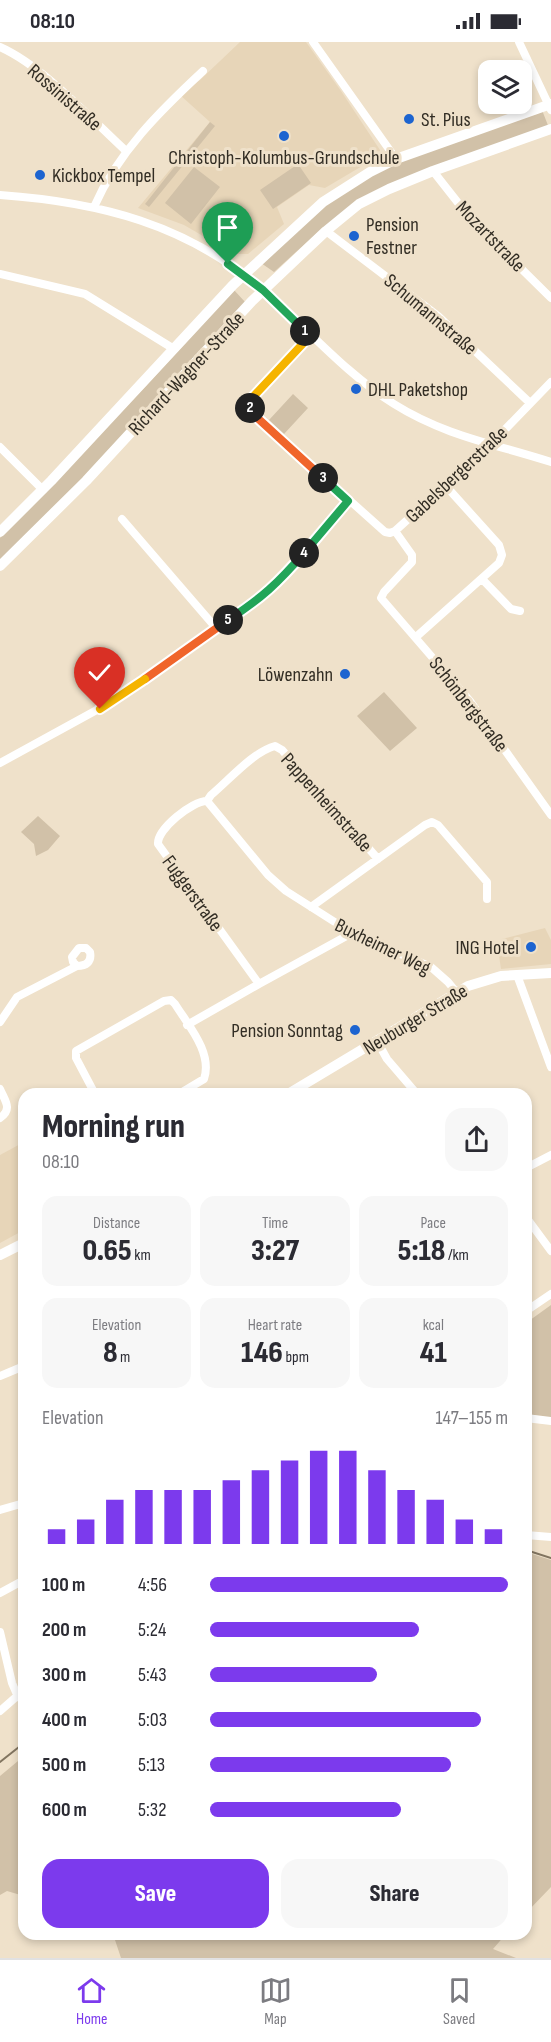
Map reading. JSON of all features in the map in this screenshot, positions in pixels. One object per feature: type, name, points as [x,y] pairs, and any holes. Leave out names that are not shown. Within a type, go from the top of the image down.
[{"type":"main road","name":"Richard-Wagner-Straße","points":[[0,532],[43,490],[243,274],[323,202],[370,172],[396,159],[550,106]]},
{"type":"main road","name":"Richard-Wagner-Straße","points":[[0,566],[86,481],[263,290],[326,231],[359,204],[433,171],[551,129]]},
{"type":"main road","name":"Neuburger Straße","points":[[298,1088],[478,982],[492,978],[551,973]]},
{"type":"main road","points":[[0,1256],[18,1246]]},
{"type":"street","points":[[313,42],[396,159]]},
{"type":"street","points":[[519,42],[550,106]]},
{"type":"street","name":"Rossinistraße","points":[[0,47],[11,52],[46,79],[126,151]]},
{"type":"street","points":[[94,207],[104,185],[126,151],[162,109],[203,70]]},
{"type":"street","name":"Mozartstraße","points":[[433,171],[470,218],[551,298]]},
{"type":"street","points":[[0,195],[65,202],[120,213],[189,240],[243,274],[342,365],[394,404],[450,433],[551,462]]},
{"type":"street","name":"Schumannstraße","points":[[326,231],[438,316],[531,403]]},
{"type":"street","points":[[0,274],[85,294],[174,349]]},
{"type":"street","points":[[310,336],[252,398],[249,406],[253,414],[348,501],[385,532],[395,531]]},
{"type":"street","name":"Gabelsbergerstraße","points":[[381,598],[412,562],[412,555],[395,531],[490,445],[551,382]]},
{"type":"street","points":[[0,447],[43,490]]},
{"type":"street","points":[[416,637],[499,563],[502,555],[499,545],[445,485]]},
{"type":"street","points":[[0,763],[102,707],[257,602],[271,590],[348,501]]},
{"type":"street","points":[[122,519],[216,628]]},
{"type":"street","points":[[482,579],[511,609],[520,611]]},
{"type":"street","name":"Schönbergstraße","points":[[381,598],[474,706],[551,815]]},
{"type":"street","name":"Fuggerstraße","points":[[259,984],[158,844],[157,837],[162,830],[194,804],[207,801],[257,755],[275,746]]},
{"type":"street","name":"Pappenheimstraße","points":[[275,746],[282,750],[378,859]]},
{"type":"street","name":"Buxheimer Weg","points":[[207,801],[268,875],[286,891],[352,933],[431,967],[457,993]]},
{"type":"street","points":[[311,907],[424,825],[432,822],[438,825],[487,882],[487,899]]},
{"type":"street","points":[[188,1025],[352,933]]},
{"type":"street","points":[[1,1019],[17,997],[76,966]]},
{"type":"street","points":[[517,975],[551,1067]]},
{"type":"street","points":[[91,1088],[76,1058],[76,1051],[164,1001],[171,1000],[206,1058],[207,1069],[204,1079],[189,1088]]},
{"type":"street","points":[[377,1041],[387,1059],[412,1088]]},
{"type":"street","points":[[0,1089],[8,1107],[7,1112],[0,1118]]},
{"type":"street","points":[[532,1165],[551,1155]]},
{"type":"street","points":[[532,1224],[551,1251]]},
{"type":"street","points":[[532,1307],[551,1294]]},
{"type":"street","points":[[0,1376],[18,1369]]},
{"type":"street","points":[[532,1419],[551,1421]]},
{"type":"street","points":[[0,1510],[18,1505]]},
{"type":"street","points":[[532,1535],[551,1537]]},
{"type":"street","points":[[0,1593],[18,1583]]},
{"type":"street","points":[[0,1632],[12,1683],[18,1690]]},
{"type":"street","points":[[0,1711],[18,1696]]},
{"type":"shaded area","name":"Christoph-Kolumbus-Grundschule","points":[[240,42],[306,42],[380,150],[379,156],[325,188],[309,185],[277,207],[284,224],[248,254],[234,254],[184,225],[138,208],[210,122],[180,95],[200,80]]},
{"type":"shaded area","points":[[542,110],[549,128],[424,171],[317,233],[274,272],[261,263],[319,210],[357,183],[424,151]]},
{"type":"shaded area","points":[[210,122],[215,126],[149,207],[145,204]]},
{"type":"shaded area","points":[[298,164],[311,183],[273,209],[260,190]]},
{"type":"shaded area","points":[[194,167],[220,187],[191,224],[165,203]]},
{"type":"shaded area","points":[[234,290],[246,303],[48,517],[0,563],[0,538],[146,386]]},
{"type":"shaded area","points":[[293,394],[308,408],[284,434],[269,420]]},
{"type":"shaded area","points":[[384,692],[417,728],[390,751],[357,716]]},
{"type":"shaded area","points":[[38,816],[60,836],[48,850],[36,856],[34,844],[21,832]]},
{"type":"shaded area","points":[[545,928],[551,940],[551,964],[501,969],[498,949],[502,939]]},
{"type":"shaded area","points":[[18,1145],[18,1233],[0,1243],[0,1155]]},
{"type":"shaded area","points":[[551,1305],[551,1418],[532,1415],[532,1319]]},
{"type":"shaded area","points":[[532,1554],[551,1560],[551,1887],[532,1907]]},
{"type":"shaded area","points":[[18,1761],[18,1894],[7,1891],[0,1895],[0,1776]]},
{"type":"shaded area","points":[[115,1940],[501,1940],[493,1949],[516,1958],[121,1958]]},
{"type":"waterway","points":[[532,1552],[551,1558]]},
{"type":"waterway","points":[[0,1762],[18,1748]]},
{"type":"place","name":"St. Pius","points":[[409,119]]},
{"type":"place","name":"Christoph-Kolumbus-Grundschule","points":[[284,136]]},
{"type":"place","name":"Kickbox Tempel","points":[[40,175]]},
{"type":"place","name":"Pension Festner","points":[[354,236]]},
{"type":"place","name":"DHL Paketshop","points":[[356,389]]},
{"type":"place","name":"Löwenzahn","points":[[345,674]]},
{"type":"place","name":"ING Hotel","points":[[531,947]]},
{"type":"place","name":"Pension Sonntag","points":[[355,1030]]},
{"type":"route","points":[[100,709],[257,602],[271,590],[348,501],[253,414],[249,406],[252,398],[310,336],[263,290],[228,264]]}]
